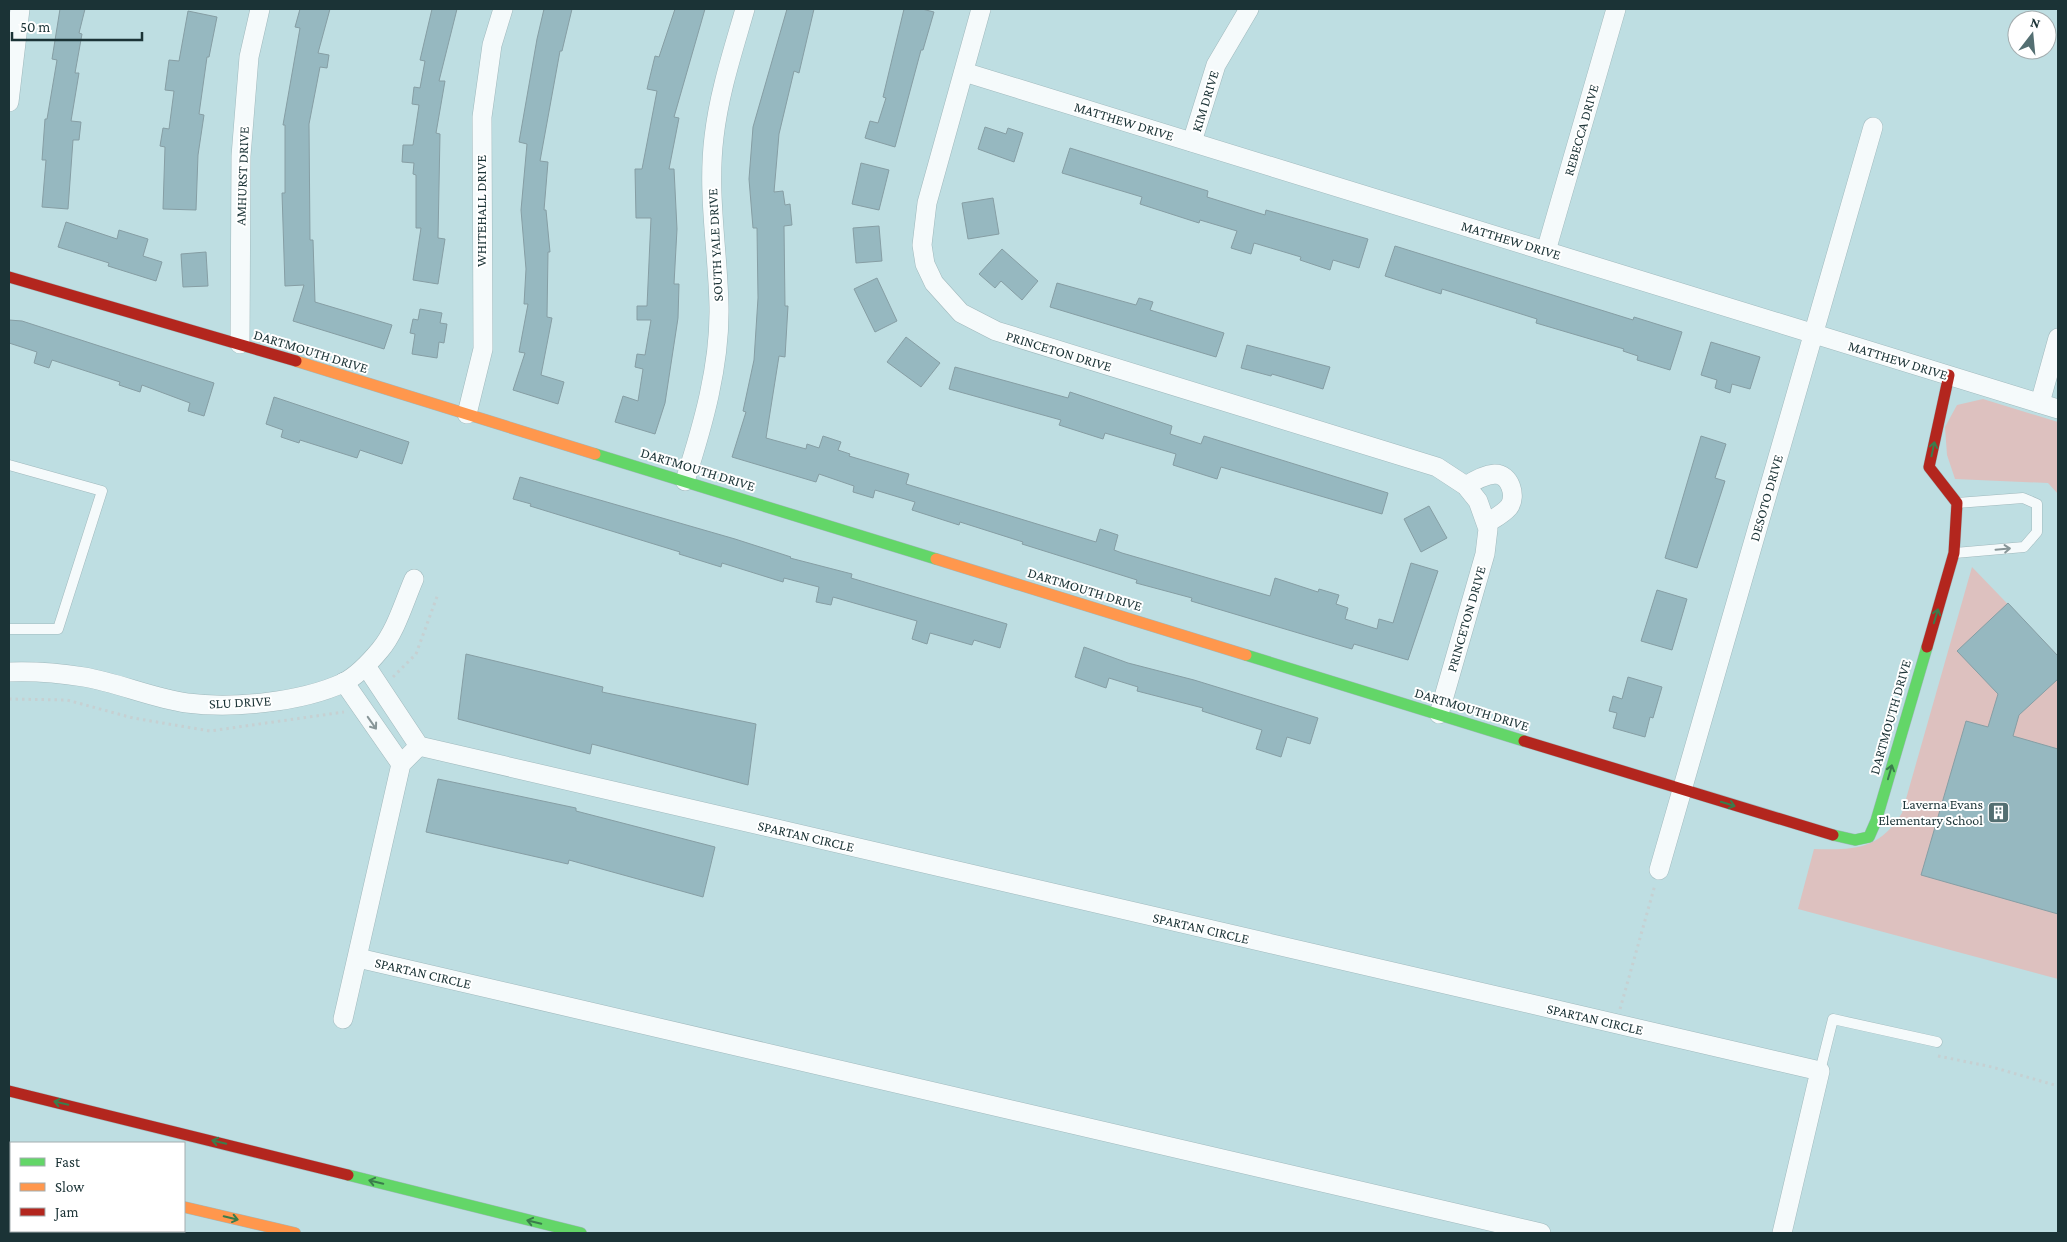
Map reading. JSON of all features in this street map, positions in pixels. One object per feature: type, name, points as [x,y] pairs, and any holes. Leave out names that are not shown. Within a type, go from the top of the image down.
[{"type":"main road","name":"DARTMOUTH DRIVE","points":[[9,277],[240,344],[1681,790],[1839,837],[1855,840],[1869,837],[1876,821],[1954,553],[1957,503]]},
{"type":"main road","points":[[1949,375],[1929,467],[1957,503]]},
{"type":"main road","points":[[9,1091],[581,1233]]},
{"type":"main road","points":[[185,1207],[295,1233]]},
{"type":"street","points":[[9,102],[20,9]]},
{"type":"street","name":"AMHURST DRIVE","points":[[240,344],[241,156],[249,57],[260,9]]},
{"type":"street","name":"WHITEHALL DRIVE","points":[[467,414],[482,349],[482,118],[492,44],[503,9]]},
{"type":"street","name":"SOUTH YALE DRIVE","points":[[685,481],[704,421],[714,366],[719,309],[711,184],[714,138],[723,84],[745,9]]},
{"type":"street","name":"PRINCETON DRIVE","points":[[981,9],[927,203],[922,245],[925,264],[934,283],[961,314],[996,331],[1437,466],[1466,486],[1478,502],[1488,529],[1485,554],[1439,714]]},
{"type":"street","name":"KIM DRIVE","points":[[1192,142],[1216,65],[1249,9]]},
{"type":"street","name":"REBECCA DRIVE","points":[[1546,251],[1616,9]]},
{"type":"street","name":"MATTHEW DRIVE","points":[[964,72],[2058,409]]},
{"type":"street","name":"DESOTO DRIVE","points":[[1659,870],[1873,127]]},
{"type":"street","points":[[2040,403],[2058,338]]},
{"type":"street","points":[[1466,486],[1482,477],[1497,474],[1508,480],[1514,494],[1510,505],[1502,514],[1487,523]]},
{"type":"street","name":"SLU DRIVE","points":[[9,672],[46,672],[85,677],[187,703],[221,704],[292,698],[344,682],[366,666],[382,649],[397,620],[414,579]]},
{"type":"street","points":[[344,682],[401,764],[419,746],[366,666]]},
{"type":"street","name":"SPARTAN CIRCLE","points":[[419,746],[1820,1071]]},
{"type":"street","name":"SPARTAN CIRCLE","points":[[343,1019],[401,764]]},
{"type":"street","name":"SPARTAN CIRCLE","points":[[358,958],[1541,1233]]},
{"type":"street","points":[[1782,1233],[1820,1071]]},
{"type":"lane","points":[[9,465],[102,491],[58,630],[9,629]]},
{"type":"lane","points":[[1954,553],[2024,547],[2037,532],[2037,504],[2023,498],[1957,503]]},
{"type":"lane","points":[[1820,1071],[1833,1019],[1937,1042]]},
{"type":"path","points":[[1616,1024],[1659,870]]},
{"type":"path","points":[[1935,1056],[1992,1068],[2058,1086]]},
{"type":"shaded area","points":[[1983,399],[2058,422],[2058,494],[2048,483],[1955,479],[1947,455],[1945,427],[1957,405]]},
{"type":"shaded area","points":[[1972,567],[2058,656],[2058,979],[1798,909],[1814,849],[1853,848],[1875,841],[1893,825],[1902,813]]},
{"type":"building","points":[[60,9],[85,9],[79,33],[82,34],[75,73],[79,73],[71,121],[81,122],[79,140],[73,140],[68,209],[42,207],[46,160],[42,160],[45,119],[47,119],[57,60],[52,59]]},
{"type":"building","points":[[300,9],[330,9],[318,53],[329,55],[327,68],[320,67],[309,124],[310,240],[313,240],[315,302],[392,325],[384,349],[293,321],[304,285],[285,286],[282,193],[285,193],[285,125],[283,125],[300,28],[295,27]]},
{"type":"building","points":[[432,9],[457,9],[439,81],[445,81],[436,133],[440,134],[438,238],[445,239],[438,284],[413,280],[421,228],[416,228],[416,175],[413,174],[414,163],[402,162],[403,145],[413,145],[419,105],[412,104],[414,87],[420,88],[425,61],[420,60]]},
{"type":"building","points":[[544,9],[572,9],[562,51],[560,51],[540,161],[548,162],[544,210],[546,210],[550,252],[548,252],[547,317],[552,318],[541,375],[564,382],[558,404],[513,390],[525,353],[519,352],[528,304],[524,304],[526,269],[521,210],[527,144],[519,142]]},
{"type":"building","points":[[675,9],[705,9],[674,117],[679,118],[669,169],[674,169],[677,229],[674,284],[679,284],[678,318],[665,403],[655,434],[615,422],[623,396],[638,401],[643,369],[635,367],[637,354],[645,355],[651,320],[637,320],[637,306],[647,306],[651,218],[636,218],[635,169],[642,169],[657,91],[647,89],[655,56],[659,57]]},
{"type":"building","points":[[787,9],[814,9],[799,73],[794,71],[779,134],[774,192],[783,191],[785,205],[790,204],[792,225],[784,226],[785,306],[788,306],[785,357],[779,356],[766,438],[806,449],[807,444],[819,448],[823,436],[841,442],[838,450],[850,454],[849,456],[909,474],[906,484],[1096,542],[1100,529],[1118,535],[1114,550],[1270,596],[1275,578],[1318,592],[1319,589],[1339,595],[1336,604],[1348,608],[1345,619],[1377,629],[1379,619],[1393,623],[1411,563],[1438,571],[1408,660],[1354,644],[1352,649],[1191,601],[1192,598],[1136,583],[1137,580],[1022,544],[1023,542],[960,522],[959,525],[912,510],[915,502],[875,490],[873,498],[853,492],[854,486],[819,474],[816,482],[732,457],[746,412],[743,411],[754,360],[758,298],[757,228],[753,228],[749,179],[753,127]]},
{"type":"building","points":[[904,9],[922,9],[934,12],[923,50],[921,50],[895,147],[865,138],[870,121],[878,123],[886,98],[883,97]]},
{"type":"building","points":[[188,11],[217,17],[209,57],[207,57],[199,114],[204,115],[198,155],[196,210],[163,209],[165,147],[160,146],[163,128],[169,129],[174,91],[165,90],[169,60],[179,61]]},
{"type":"building","points":[[985,127],[1006,134],[1008,128],[1023,133],[1014,162],[978,149]]},
{"type":"building","points":[[1070,148],[1208,191],[1207,197],[1265,215],[1266,210],[1368,239],[1359,268],[1333,260],[1330,270],[1300,260],[1301,257],[1254,243],[1251,254],[1231,248],[1237,231],[1200,220],[1199,223],[1140,204],[1142,197],[1062,173]]},
{"type":"building","points":[[861,163],[889,170],[879,210],[852,204]]},
{"type":"building","points":[[993,198],[999,234],[968,239],[962,203]]},
{"type":"building","points":[[66,222],[117,239],[119,230],[148,239],[143,256],[162,262],[156,281],[108,266],[109,263],[58,247]]},
{"type":"building","points":[[879,226],[882,261],[856,263],[853,228]]},
{"type":"building","points":[[1395,246],[1633,320],[1634,317],[1682,332],[1670,370],[1637,360],[1638,356],[1623,351],[1624,349],[1536,323],[1537,319],[1442,289],[1441,294],[1385,276]]},
{"type":"building","points":[[1002,249],[1038,281],[1022,300],[1001,281],[995,288],[979,274]]},
{"type":"building","points":[[206,252],[208,286],[183,287],[181,254]]},
{"type":"building","points":[[877,278],[897,321],[875,332],[854,289]]},
{"type":"building","points":[[1057,283],[1136,305],[1139,298],[1153,302],[1150,310],[1224,333],[1216,357],[1050,307]]},
{"type":"building","points":[[420,309],[442,313],[440,323],[447,324],[444,343],[439,342],[437,358],[412,354],[415,334],[410,333],[413,319],[418,320]]},
{"type":"building","points":[[9,320],[22,321],[214,383],[204,416],[188,411],[190,403],[142,385],[140,392],[119,385],[120,382],[52,360],[49,368],[34,363],[37,352],[9,343]]},
{"type":"building","points":[[906,337],[940,363],[921,387],[887,362]]},
{"type":"building","points":[[1711,342],[1760,357],[1750,389],[1732,384],[1730,393],[1715,388],[1717,380],[1701,375]]},
{"type":"building","points":[[1247,345],[1330,367],[1323,389],[1272,374],[1271,376],[1241,368]]},
{"type":"building","points":[[955,367],[1068,398],[1070,392],[1172,426],[1170,434],[1201,444],[1204,436],[1388,493],[1382,514],[1221,467],[1217,479],[1173,465],[1176,454],[1105,433],[1103,439],[1059,425],[1061,420],[949,389]]},
{"type":"building","points":[[274,397],[409,442],[402,464],[360,450],[357,458],[300,440],[299,443],[281,437],[283,430],[266,424]]},
{"type":"building","points":[[1701,436],[1726,444],[1715,478],[1725,481],[1697,568],[1665,558]]},
{"type":"building","points":[[520,477],[735,539],[790,558],[852,574],[851,578],[1007,624],[1000,648],[974,640],[972,645],[930,633],[927,644],[912,639],[917,621],[833,597],[831,605],[816,602],[819,587],[784,578],[783,582],[722,563],[721,567],[679,554],[680,552],[530,506],[531,504],[513,499]]},
{"type":"building","points":[[1429,506],[1447,538],[1421,552],[1404,519]]},
{"type":"building","points":[[1657,590],[1687,599],[1672,650],[1641,641]]},
{"type":"building","name":"Laverna Evans Elementary School","points":[[2008,603],[2058,656],[2058,679],[2019,715],[2013,736],[2058,749],[2058,914],[1921,875],[1966,721],[1988,727],[1998,694],[1957,651]]},
{"type":"building","points":[[1084,647],[1128,663],[1194,680],[1318,718],[1310,744],[1287,737],[1281,757],[1256,749],[1262,730],[1202,711],[1203,708],[1137,691],[1138,687],[1109,678],[1106,688],[1075,677]]},
{"type":"building","points":[[466,654],[603,687],[602,692],[756,724],[748,785],[592,744],[590,754],[458,719]]},
{"type":"building","points":[[1628,677],[1662,687],[1653,718],[1650,717],[1645,737],[1613,728],[1617,713],[1609,711],[1613,696],[1622,699]]},
{"type":"building","points":[[438,779],[576,808],[576,811],[715,847],[703,897],[569,860],[568,864],[426,832]]},
{"type":"traffic: fast","points":[[595,454],[936,559]]},
{"type":"traffic: fast","points":[[1833,835],[1855,840],[1869,837],[1876,821],[1927,647]]},
{"type":"traffic: fast","points":[[1246,655],[1524,741]]},
{"type":"traffic: fast","points":[[348,1175],[581,1233]]},
{"type":"traffic: slow","points":[[296,361],[595,454]]},
{"type":"traffic: slow","points":[[936,559],[1246,655]]},
{"type":"traffic: slow","points":[[185,1207],[295,1233]]},
{"type":"traffic: jam","points":[[9,277],[296,361]]},
{"type":"traffic: jam","points":[[1927,647],[1954,553],[1957,503],[1929,467],[1949,375]]},
{"type":"traffic: jam","points":[[1524,741],[1833,835]]},
{"type":"traffic: jam","points":[[9,1091],[348,1175]]},
{"type":"place","name":"Laverna Evans Elementary School","points":[[1999,812]]}]
